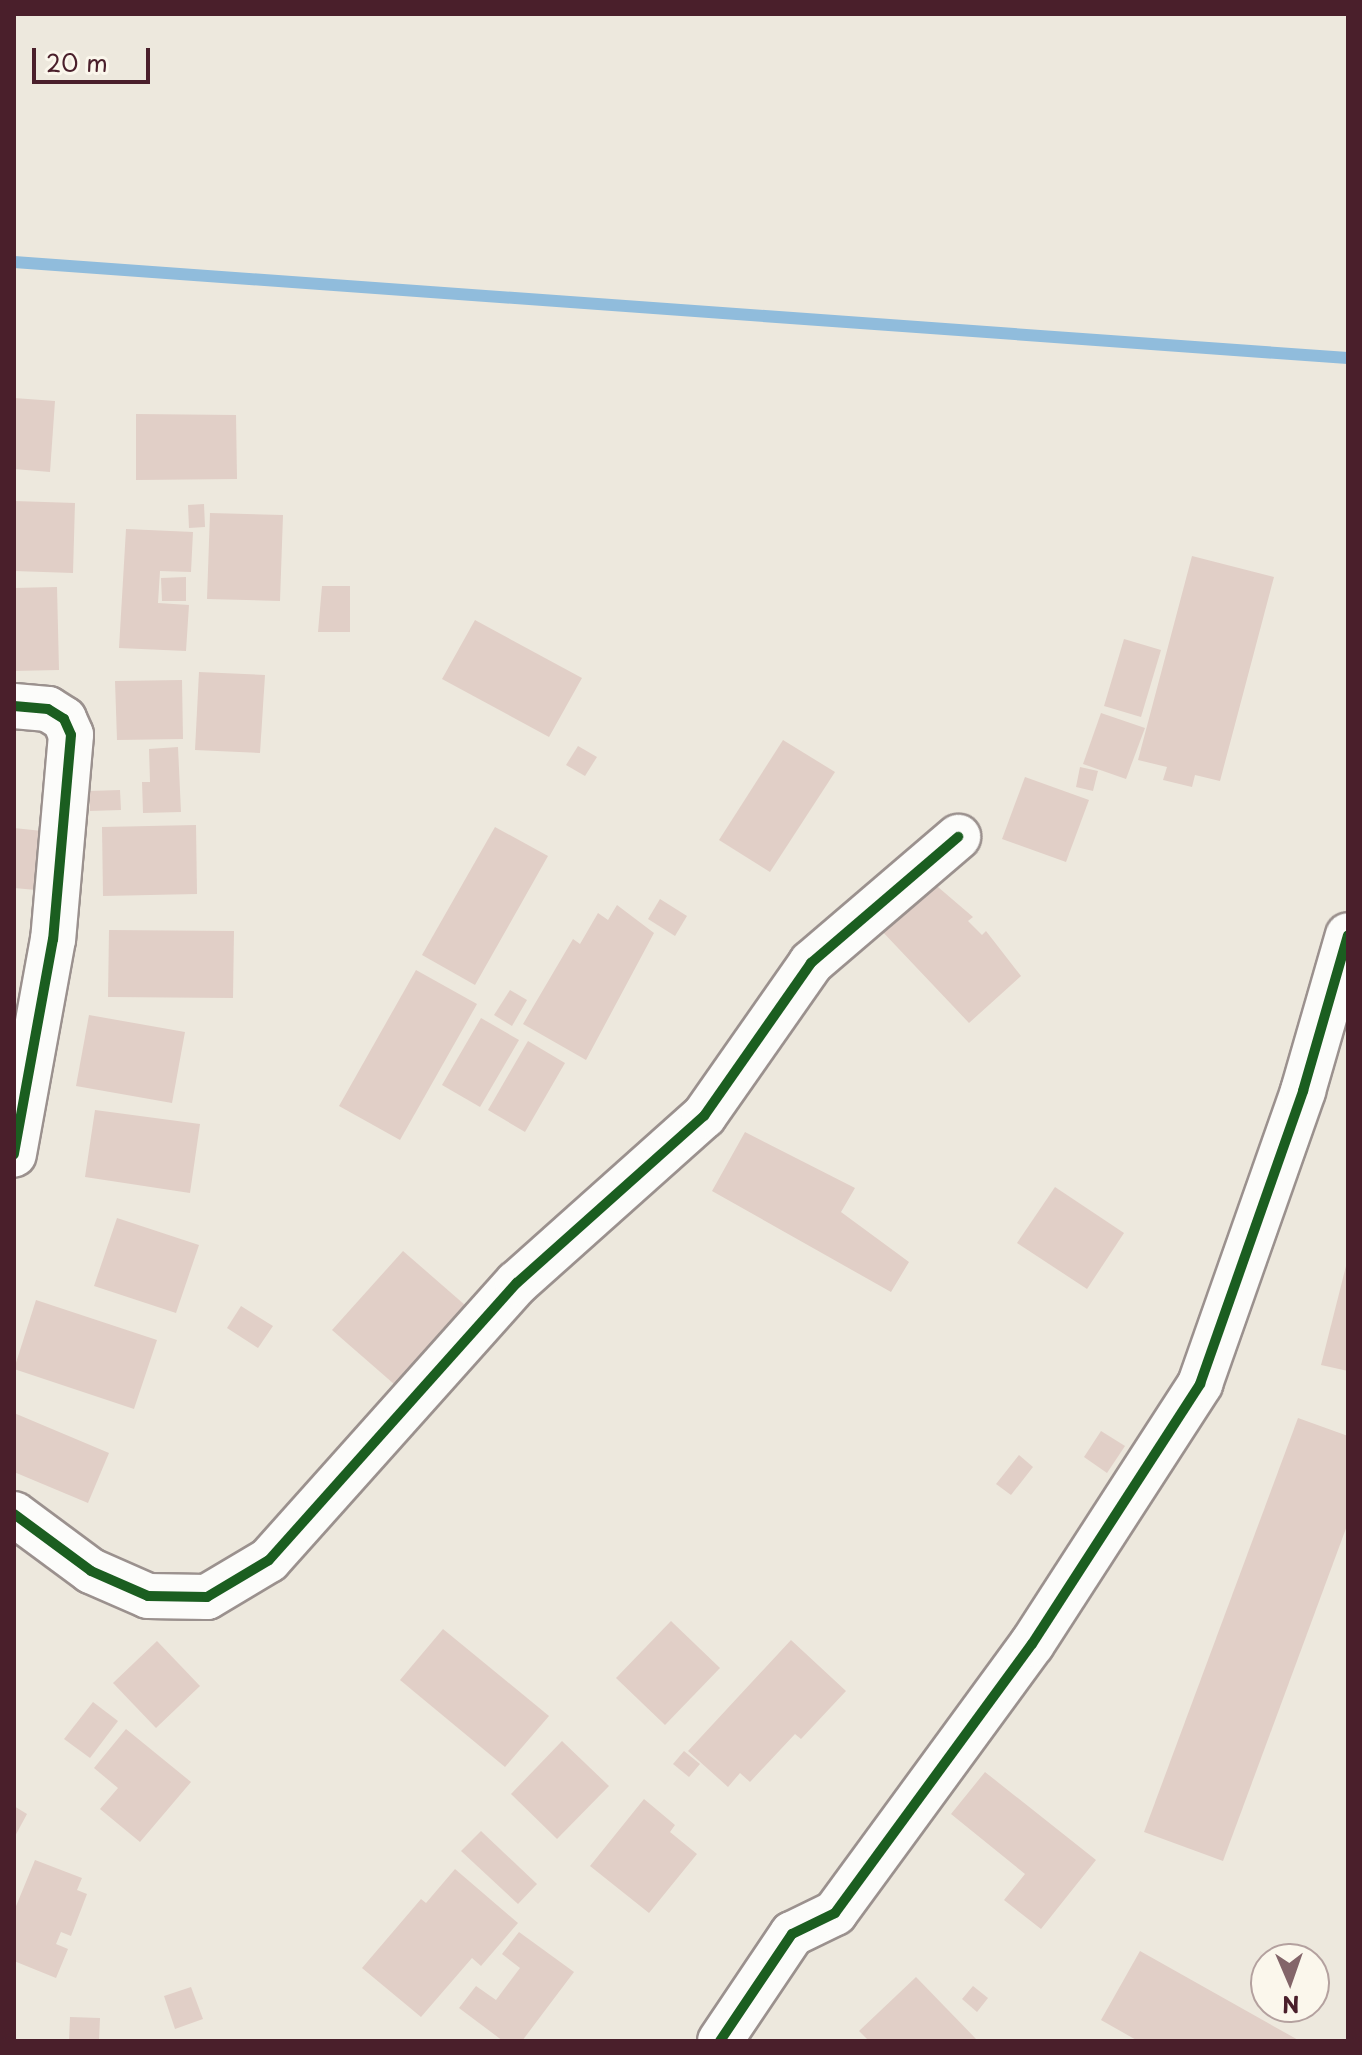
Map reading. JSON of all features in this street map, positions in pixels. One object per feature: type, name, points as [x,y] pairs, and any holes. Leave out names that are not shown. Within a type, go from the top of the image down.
[{"type":"street","points":[[14,706],[48,709],[64,719],[71,735],[53,939],[14,1154]]},
{"type":"street","points":[[14,1514],[91,1571],[148,1596],[207,1597],[269,1560],[517,1283],[704,1116],[811,963],[958,837]]},
{"type":"street","points":[[720,2041],[792,1934],[835,1913],[1013,1670],[1200,1384],[1303,1091],[1348,935]]},
{"type":"building","points":[[14,398],[55,401],[50,472],[14,469]]},
{"type":"building","points":[[136,414],[236,415],[237,479],[136,480]]},
{"type":"building","points":[[14,501],[75,503],[73,573],[14,571]]},
{"type":"building","points":[[204,504],[205,527],[189,528],[188,505]]},
{"type":"building","points":[[210,513],[283,515],[280,601],[207,599]]},
{"type":"building","points":[[126,529],[193,532],[191,572],[160,571],[158,603],[189,605],[186,651],[119,648]]},
{"type":"building","points":[[1192,556],[1274,577],[1220,781],[1195,775],[1192,787],[1163,780],[1167,767],[1138,760]]},
{"type":"building","points":[[186,577],[186,601],[162,601],[161,578]]},
{"type":"building","points":[[322,586],[350,586],[350,632],[318,632]]},
{"type":"building","points":[[57,587],[59,670],[14,671],[14,588]]},
{"type":"building","points":[[475,620],[582,678],[549,737],[442,679]]},
{"type":"building","points":[[1124,639],[1161,650],[1141,717],[1104,706]]},
{"type":"building","points":[[199,672],[265,675],[260,753],[195,750]]},
{"type":"building","points":[[182,680],[183,739],[117,740],[115,681]]},
{"type":"building","points":[[1101,713],[1145,728],[1126,779],[1083,764]]},
{"type":"building","points":[[783,740],[835,772],[770,872],[719,840]]},
{"type":"building","points":[[578,746],[597,757],[585,776],[566,765]]},
{"type":"building","points":[[178,747],[181,812],[143,813],[142,782],[150,782],[149,749]]},
{"type":"building","points":[[1080,767],[1098,771],[1093,791],[1076,787]]},
{"type":"building","points":[[1025,777],[1089,800],[1066,862],[1002,839]]},
{"type":"building","points":[[120,790],[121,810],[90,811],[89,791]]},
{"type":"building","points":[[196,825],[197,894],[103,896],[102,827]]},
{"type":"building","points":[[495,827],[548,856],[475,985],[422,955]]},
{"type":"building","points":[[14,828],[42,831],[36,890],[14,888]]},
{"type":"building","points":[[931,881],[973,917],[968,921],[982,935],[986,931],[1021,976],[969,1023],[880,929]]},
{"type":"building","points":[[660,899],[687,916],[675,936],[648,919]]},
{"type":"building","points":[[617,905],[654,933],[586,1060],[523,1024],[573,939],[580,944],[598,913],[608,920]]},
{"type":"building","points":[[109,930],[234,931],[233,998],[108,997]]},
{"type":"building","points":[[416,970],[477,1004],[400,1140],[339,1106]]},
{"type":"building","points":[[510,990],[527,1000],[512,1026],[494,1015]]},
{"type":"building","points":[[89,1015],[185,1032],[172,1103],[76,1086]]},
{"type":"building","points":[[481,1018],[519,1040],[480,1107],[442,1085]]},
{"type":"building","points":[[528,1041],[565,1063],[525,1132],[488,1110]]},
{"type":"building","points":[[95,1110],[200,1124],[190,1193],[85,1177]]},
{"type":"building","points":[[745,1132],[855,1188],[841,1212],[909,1262],[891,1292],[712,1191]]},
{"type":"building","points":[[1055,1187],[1124,1233],[1087,1289],[1017,1243]]},
{"type":"building","points":[[117,1218],[199,1245],[176,1313],[94,1286]]},
{"type":"building","points":[[403,1251],[473,1312],[402,1391],[332,1330]]},
{"type":"building","points":[[1348,1262],[1348,1371],[1321,1365]]},
{"type":"building","points":[[36,1300],[157,1340],[134,1409],[14,1369]]},
{"type":"building","points":[[241,1306],[273,1326],[258,1348],[227,1328]]},
{"type":"building","points":[[14,1413],[109,1453],[88,1503],[14,1472]]},
{"type":"building","points":[[1298,1418],[1348,1436],[1348,1523],[1223,1861],[1144,1832]]},
{"type":"building","points":[[1101,1431],[1125,1446],[1107,1473],[1084,1457]]},
{"type":"building","points":[[1019,1455],[1033,1467],[1011,1495],[996,1484]]},
{"type":"building","points":[[671,1621],[720,1668],[665,1725],[616,1678]]},
{"type":"building","points":[[443,1629],[549,1716],[505,1767],[400,1680]]},
{"type":"building","points":[[791,1640],[846,1691],[801,1739],[795,1734],[750,1782],[740,1773],[728,1787],[688,1751]]},
{"type":"building","points":[[157,1641],[200,1686],[156,1728],[113,1683]]},
{"type":"building","points":[[93,1702],[118,1721],[90,1758],[64,1739]]},
{"type":"building","points":[[126,1729],[191,1782],[140,1842],[100,1809],[118,1788],[94,1768]]},
{"type":"building","points":[[562,1741],[609,1786],[557,1839],[511,1794]]},
{"type":"building","points":[[684,1751],[700,1764],[689,1777],[673,1764]]},
{"type":"building","points":[[985,1772],[1096,1860],[1041,1929],[1004,1900],[1025,1874],[951,1814]]},
{"type":"building","points":[[644,1799],[675,1825],[670,1832],[697,1854],[649,1913],[590,1866]]},
{"type":"building","points":[[14,1806],[27,1814],[14,1838]]},
{"type":"building","points":[[481,1831],[537,1884],[518,1904],[461,1851]]},
{"type":"building","points":[[35,1860],[82,1878],[77,1890],[87,1894],[71,1936],[61,1932],[56,1944],[68,1949],[56,1978],[14,1961],[14,1911]]},
{"type":"building","points":[[455,1869],[518,1923],[481,1966],[472,1958],[421,2017],[362,1968],[421,1899],[426,1903]]},
{"type":"building","points":[[519,1932],[574,1972],[522,2041],[503,2041],[459,2008],[476,1986],[496,2000],[520,1968],[502,1954]]},
{"type":"building","points":[[1140,1951],[1250,2013],[1250,2023],[1268,2023],[1300,2041],[1138,2041],[1101,2020]]},
{"type":"building","points":[[916,1977],[978,2041],[869,2041],[859,2031]]},
{"type":"building","points":[[973,1986],[988,1998],[977,2012],[962,1999]]},
{"type":"building","points":[[191,1987],[203,2019],[175,2029],[164,1996]]},
{"type":"building","points":[[70,2017],[100,2018],[99,2041],[69,2041]]},
{"type":"waterway","points":[[14,262],[1348,358]]},
{"type":"cycle path","points":[[14,706],[48,709],[64,719],[71,735],[53,939],[14,1154]]},
{"type":"cycle path","points":[[14,1514],[91,1571],[148,1596],[207,1597],[269,1560],[517,1283],[704,1116],[811,963],[958,837]]},
{"type":"cycle path","points":[[720,2041],[792,1934],[835,1913],[1032,1644],[1200,1384],[1303,1091],[1348,935]]}]
